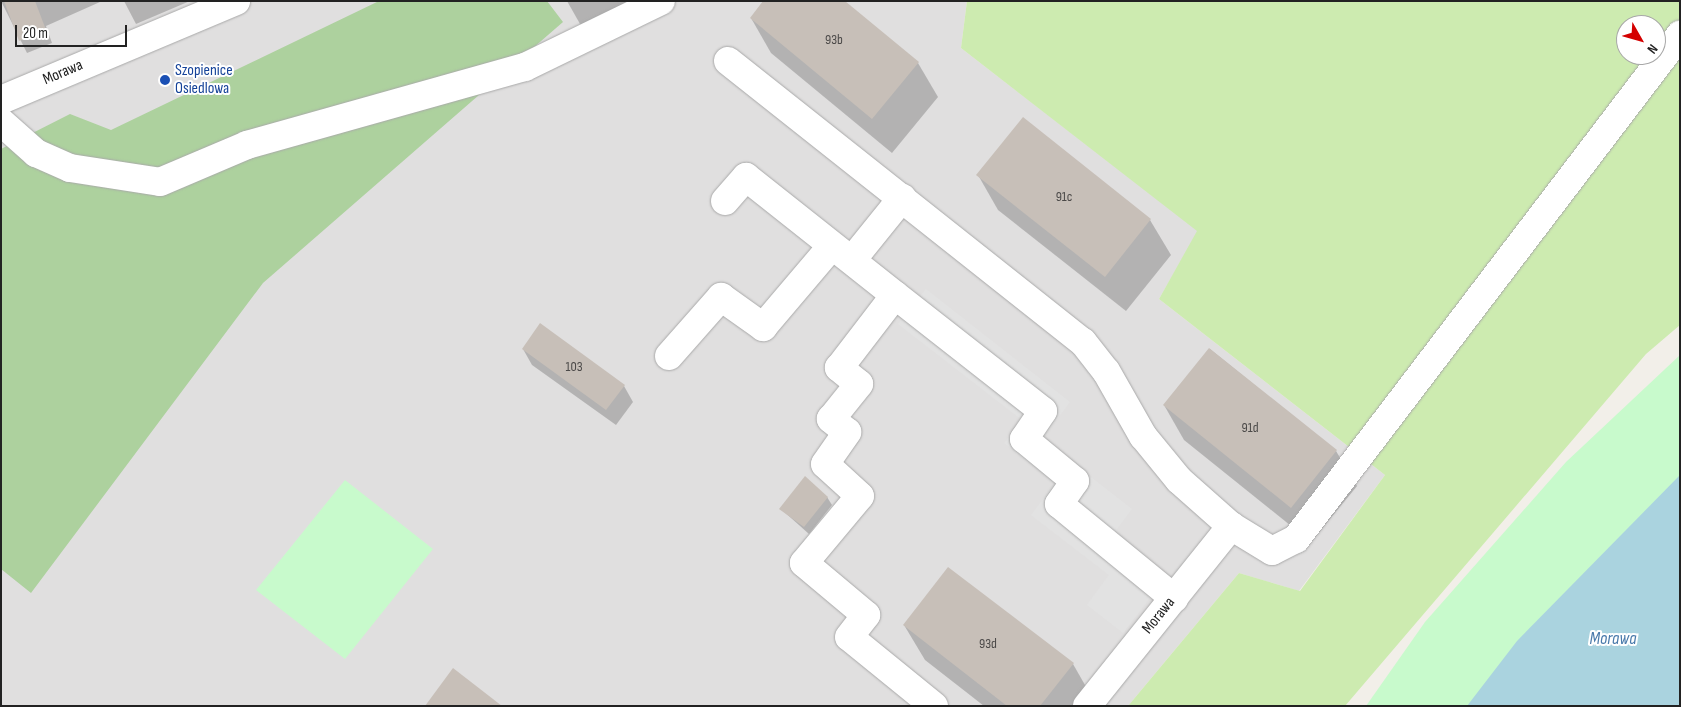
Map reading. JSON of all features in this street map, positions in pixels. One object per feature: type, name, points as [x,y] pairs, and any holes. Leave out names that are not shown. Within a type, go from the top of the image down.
[{"type":"street","name":"Morawa","points":[[1,100],[236,1]]},
{"type":"street","points":[[1,122],[36,153],[70,168],[160,182],[247,145],[525,67],[661,1]]},
{"type":"street","points":[[728,61],[1083,342],[1173,473],[1231,526],[1272,551],[1296,539],[1680,35]]},
{"type":"street","points":[[725,201],[746,177],[1043,412],[1024,439],[1075,481],[1059,504],[1174,598]]},
{"type":"street","points":[[669,356],[721,297],[763,327],[902,198]]},
{"type":"street","points":[[894,296],[839,368],[859,384],[831,419],[847,432],[825,464],[860,496],[804,563],[866,615],[849,636],[934,706]]},
{"type":"street","name":"Morawa","points":[[1087,706],[1231,526]]},
{"type":"shaded area","points":[[1,1],[967,1],[961,48],[1198,231],[1159,299],[1385,475],[1299,591],[1239,573],[1128,706],[1,706]]},
{"type":"shaded area","points":[[926,289],[1070,402],[1042,439],[1132,509],[1111,537],[1165,578],[1123,633],[1087,605],[1109,575],[1031,515],[1055,483],[1004,443],[1022,420],[898,324]]},
{"type":"green space","points":[[379,1],[547,1],[563,22],[263,283],[31,593],[1,569],[1,149],[70,114],[111,130]]},
{"type":"green space","points":[[967,1],[1680,1],[1680,325],[1646,354],[1345,706],[1128,706],[1239,573],[1300,591],[1385,475],[1159,299],[1197,231],[961,48]]},
{"type":"green space","points":[[1680,355],[1680,706],[1366,706],[1425,622],[1566,462]]},
{"type":"green space","points":[[345,480],[433,549],[345,659],[256,590]]},
{"type":"water","name":"Morawa","points":[[1680,475],[1680,706],[1467,706],[1517,641]]},
{"type":"building","points":[[4,1],[35,1],[46,30],[19,41]]},
{"type":"building","points":[[763,1],[845,1],[919,62],[872,119],[750,18]]},
{"type":"building","points":[[1023,117],[1151,219],[1105,277],[976,175]]},
{"type":"building","points":[[540,323],[625,385],[606,410],[522,349]]},
{"type":"building","points":[[1209,348],[1337,450],[1291,508],[1163,405]]},
{"type":"building","points":[[805,476],[828,497],[804,527],[779,509]]},
{"type":"building","points":[[948,567],[1074,663],[1040,706],[1007,706],[903,625]]},
{"type":"building","points":[[453,668],[502,706],[425,706]]},
{"type":"place","name":"Szopienice Osiedlowa","points":[[165,80]]}]
